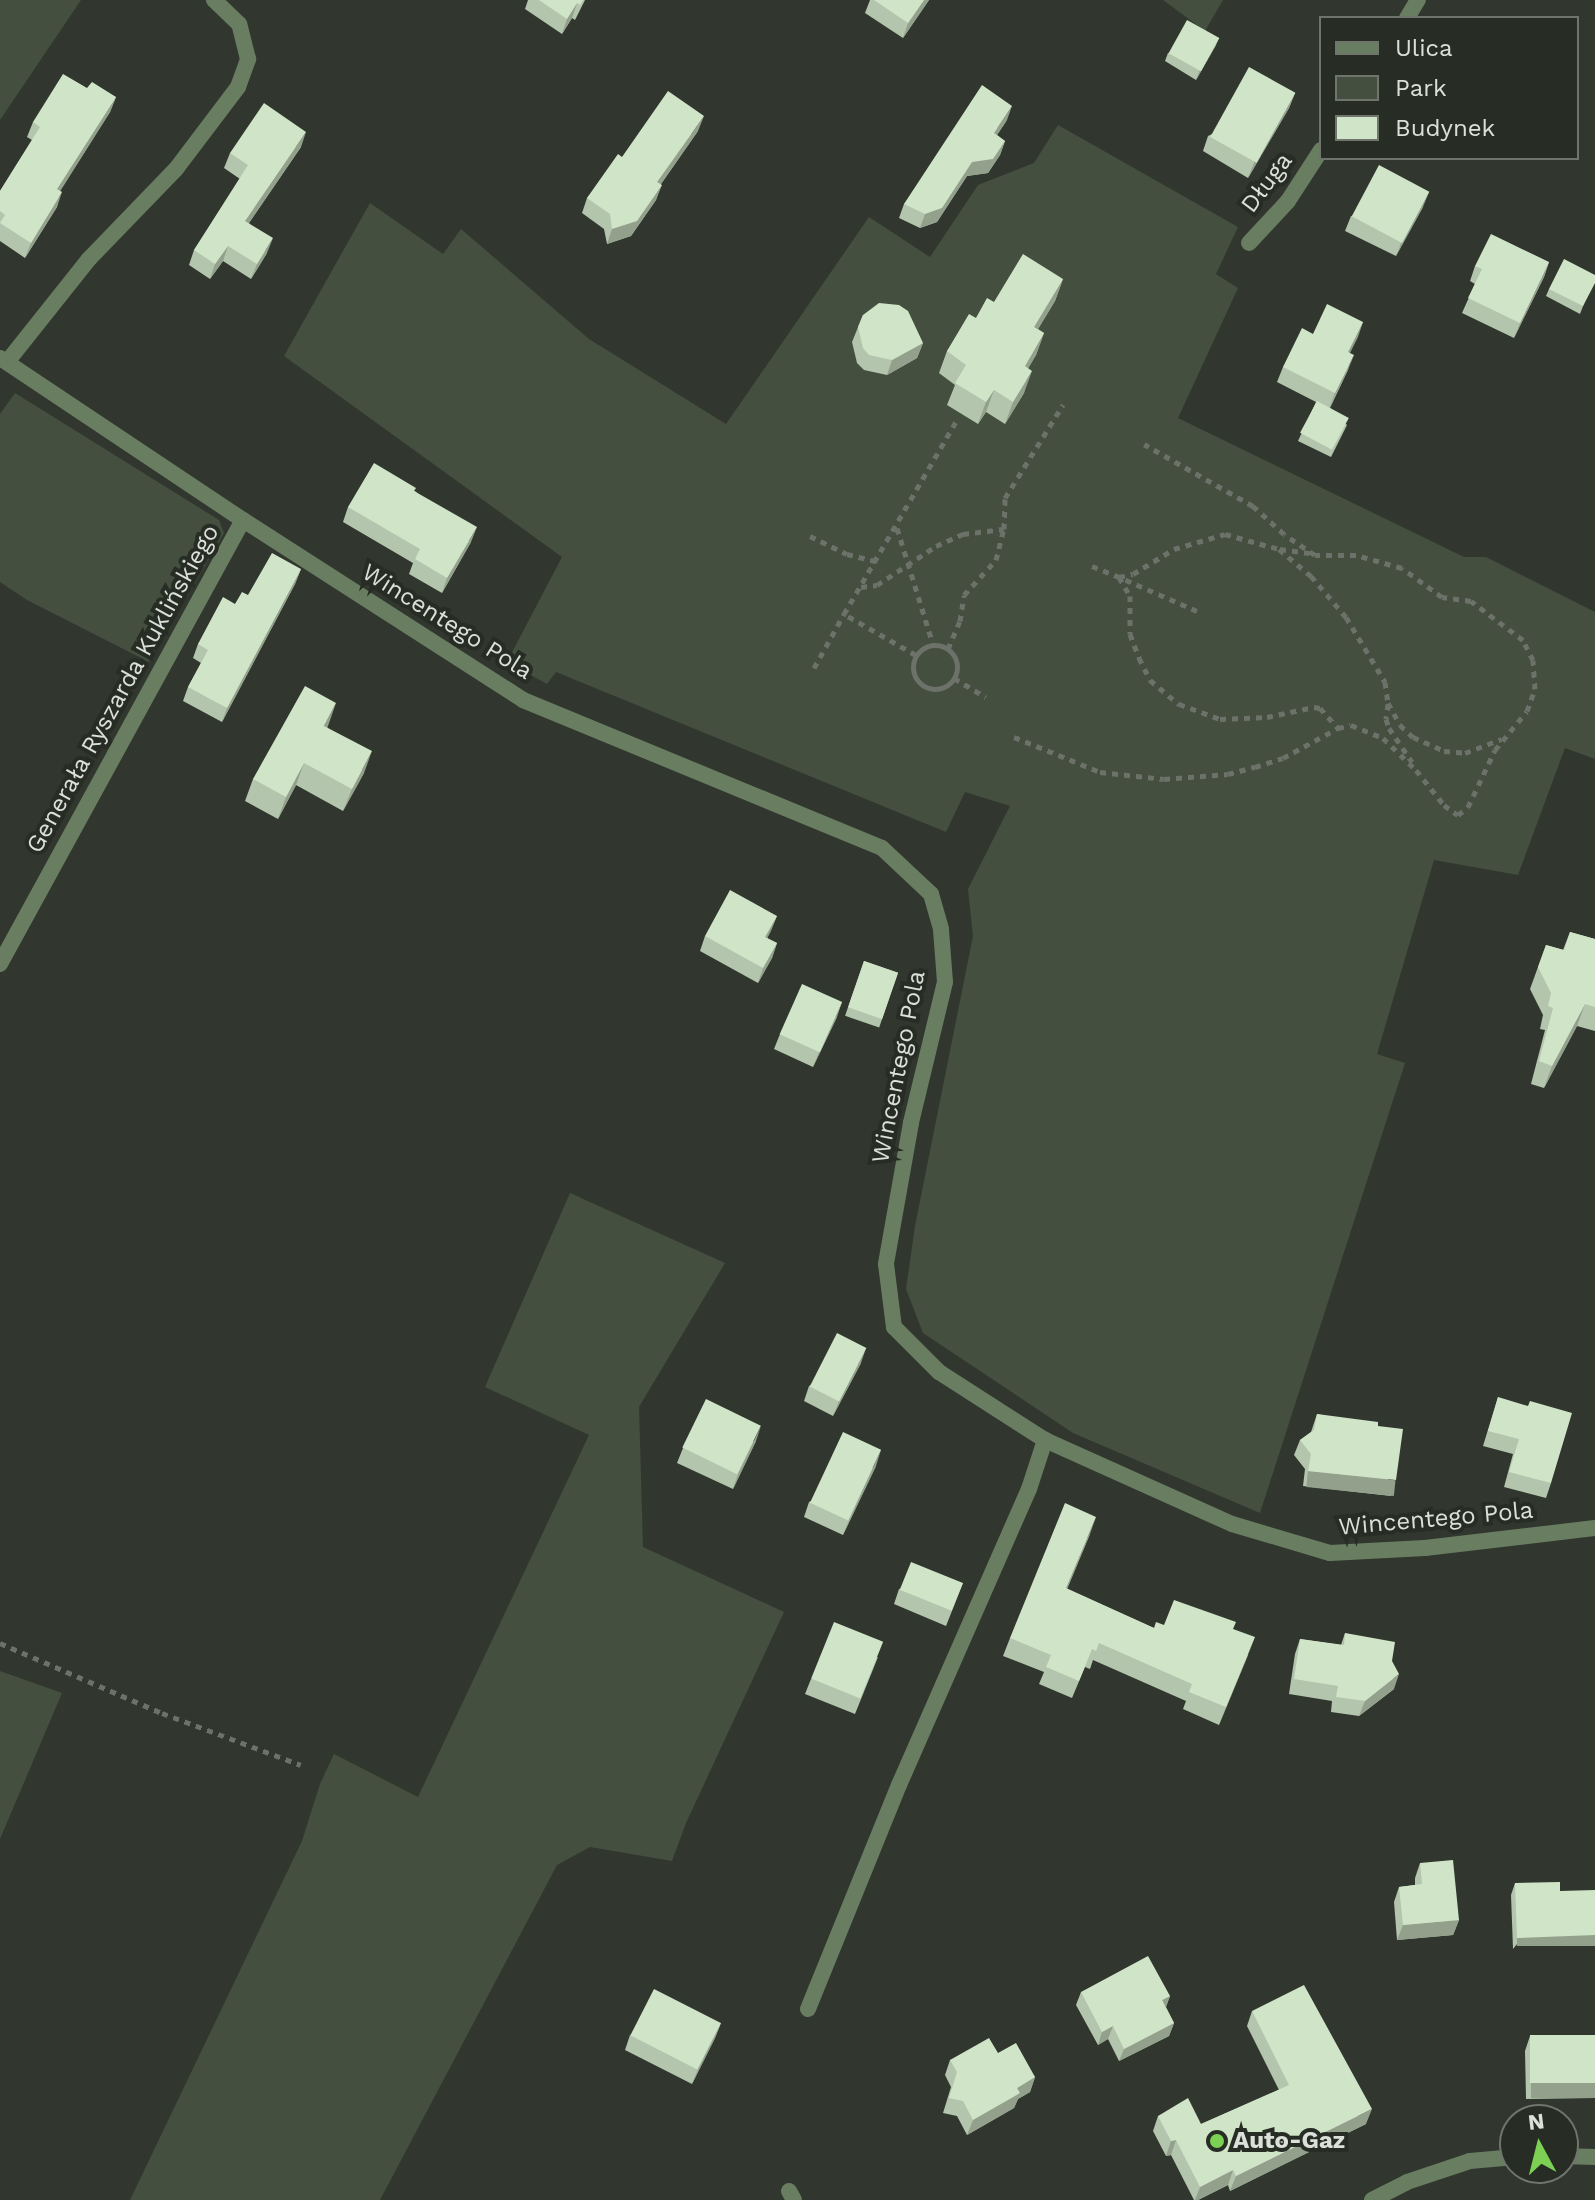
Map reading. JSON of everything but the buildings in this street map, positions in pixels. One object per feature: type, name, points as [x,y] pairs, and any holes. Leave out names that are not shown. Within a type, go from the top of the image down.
[{"type":"street","points":[[4,360],[89,259],[176,169],[238,87],[248,59],[239,24],[214,0]]},
{"type":"street","name":"Długa","points":[[1249,243],[1288,201],[1319,153]]},
{"type":"street","name":"Wincentego Pola","points":[[4,360],[243,520],[523,700],[882,848],[931,894],[941,930],[945,982],[911,1123],[886,1264],[894,1327],[939,1372],[1045,1440],[1232,1524],[1330,1553],[1425,1548],[1595,1528]]},
{"type":"street","name":"Generała Ryszarda Kuklińskiego","points":[[0,964],[243,520]]},
{"type":"street","points":[[808,2009],[899,1785],[1029,1489],[1045,1440]]},
{"type":"street","points":[[1372,2200],[1407,2182],[1470,2161],[1499,2158]]},
{"type":"path","points":[[948,649],[960,621],[964,595],[996,560],[1004,529],[1005,498],[1063,405]]},
{"type":"path","points":[[814,668],[958,418]]},
{"type":"path","points":[[1144,444],[1253,506],[1284,534],[1315,555]]},
{"type":"path","points":[[897,527],[933,644]]},
{"type":"path","points":[[860,587],[877,585],[936,546],[963,534],[1004,529]]},
{"type":"path","points":[[1119,577],[1147,568],[1174,549],[1225,534],[1315,555],[1356,555],[1402,568],[1442,597],[1471,601],[1523,640],[1533,660],[1535,689],[1527,711],[1495,750],[1468,807],[1458,815],[1444,805],[1416,770],[1389,728],[1385,682],[1346,617],[1311,576],[1279,549]]},
{"type":"path","points":[[810,536],[847,554],[876,561]]},
{"type":"path","points":[[1092,566],[1197,611]]},
{"type":"path","points":[[1119,577],[1130,596],[1130,634],[1139,658],[1150,680],[1179,704],[1220,719],[1267,717],[1314,707],[1320,708],[1338,728]]},
{"type":"path","points":[[844,614],[916,655]]},
{"type":"path","points":[[933,644],[948,649],[957,665],[954,678],[944,687],[927,687],[917,681],[912,671],[916,655],[933,644]]},
{"type":"path","points":[[954,678],[986,697]]},
{"type":"path","points":[[1388,703],[1400,725],[1413,737],[1444,751],[1465,753],[1505,737]]},
{"type":"path","points":[[1014,737],[1100,772],[1164,779],[1228,774],[1255,767],[1283,758],[1338,728],[1351,725],[1365,728],[1383,738],[1416,770]]},
{"type":"path","points":[[0,1643],[162,1713],[301,1765]]},
{"type":"green space","points":[[0,0],[81,0],[0,120]]},
{"type":"green space","points":[[1163,0],[1223,0],[1205,31]]},
{"type":"green space","points":[[1058,125],[1238,227],[1216,274],[1238,288],[1178,418],[1464,557],[1486,557],[1595,612],[1595,759],[1565,748],[1518,875],[1434,860],[1377,1054],[1405,1063],[1260,1513],[1073,1433],[923,1333],[906,1289],[915,1226],[973,936],[968,889],[1010,806],[965,792],[946,832],[556,672],[547,684],[507,662],[562,557],[284,356],[370,203],[443,254],[461,229],[589,339],[726,424],[869,217],[930,257],[978,185],[1034,163]]},
{"type":"green space","points":[[15,393],[219,520],[224,533],[149,662],[27,600],[0,582],[0,414]]},
{"type":"green space","points":[[570,1193],[725,1263],[639,1407],[643,1547],[784,1612],[686,1823],[672,1861],[590,1847],[557,1865],[380,2200],[130,2200],[302,1841],[320,1784],[334,1754],[418,1797],[589,1435],[485,1387]]},
{"type":"green space","points":[[0,1671],[62,1693],[0,1839]]},
{"type":"place","name":"Auto-Gaz","points":[[1217,2141]]}]
